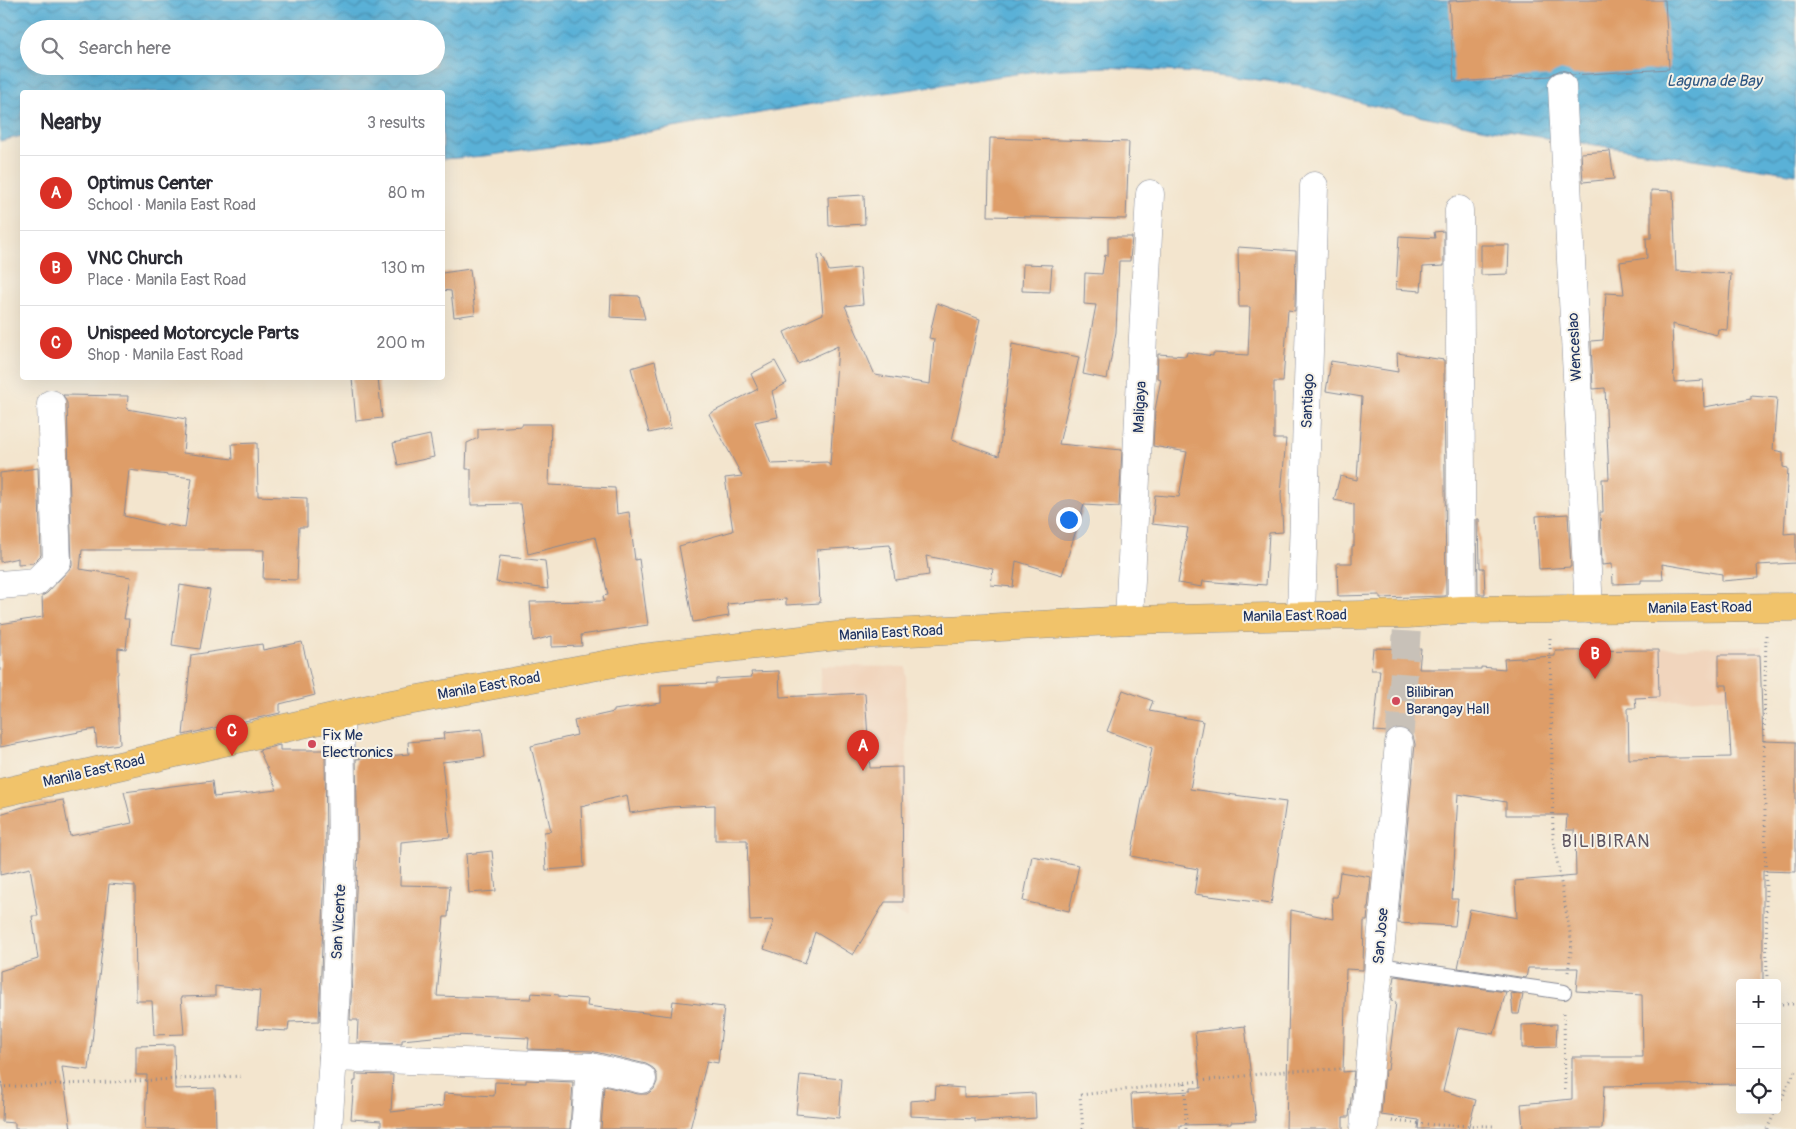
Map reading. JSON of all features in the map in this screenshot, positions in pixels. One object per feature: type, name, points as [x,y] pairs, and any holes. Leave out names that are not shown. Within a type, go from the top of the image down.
[{"type":"main road","name":"Manila East Road","points":[[0,793],[386,705],[641,658],[837,636],[1129,620],[1408,614],[1462,610],[1796,607]]},
{"type":"street","name":"Wenceslao","points":[[1562,86],[1589,609]]},
{"type":"street","name":"Santiago","points":[[1301,615],[1314,186]]},
{"type":"street","name":"Maligaya","points":[[1129,620],[1150,194]]},
{"type":"street","points":[[1460,210],[1462,610]]},
{"type":"street","points":[[0,584],[36,582],[57,561],[51,404]]},
{"type":"street","name":"San Vicente","points":[[328,1129],[342,848],[340,715]]},
{"type":"street","name":"San Jose","points":[[1364,1124],[1398,743]]},
{"type":"street","points":[[333,1057],[590,1067],[642,1078]]},
{"type":"street","points":[[585,1129],[590,1067]]},
{"type":"lane","points":[[1379,965],[1564,992]]},
{"type":"path","points":[[1767,607],[1764,732],[1767,979]]},
{"type":"path","points":[[1549,610],[1553,838],[1572,944],[1564,992],[1565,1092]]},
{"type":"path","points":[[1781,1004],[1796,1004]]},
{"type":"path","points":[[1083,1129],[1080,1095],[1286,1071],[1369,1068]]},
{"type":"path","points":[[1781,1101],[1796,1069]]},
{"type":"path","points":[[0,1087],[244,1076]]},
{"type":"path","points":[[1185,1083],[1186,1129]]},
{"type":"path","points":[[1767,1129],[1774,1114]]},
{"type":"path","points":[[1364,1124],[1494,1126]]},
{"type":"shaded area","points":[[1763,646],[1762,696],[1637,702],[1636,649]]},
{"type":"shaded area","points":[[821,666],[906,667],[908,919],[819,875]]},
{"type":"water","name":"Laguna de Bay","points":[[0,0],[1796,0],[1796,174],[1492,130],[1369,105],[1299,85],[1210,74],[1107,67],[1043,70],[824,102],[609,139],[484,156],[445,159],[445,90],[20,90],[20,136],[0,141]]},
{"type":"building","points":[[1665,0],[1669,69],[1572,75],[1561,70],[1550,76],[1454,82],[1449,1]]},
{"type":"building","points":[[990,138],[1129,142],[1126,219],[988,216]]},
{"type":"building","points":[[1610,151],[1614,179],[1583,182],[1581,153]]},
{"type":"building","points":[[1651,190],[1673,191],[1676,271],[1731,274],[1727,330],[1718,329],[1717,335],[1672,324],[1674,382],[1703,380],[1704,407],[1751,399],[1751,396],[1777,398],[1773,450],[1783,452],[1783,467],[1788,468],[1784,534],[1796,533],[1796,563],[1757,565],[1758,578],[1722,581],[1722,574],[1662,564],[1663,580],[1641,580],[1641,583],[1613,584],[1612,564],[1602,565],[1600,512],[1603,512],[1602,479],[1609,479],[1605,388],[1593,389],[1591,341],[1603,340],[1606,293],[1624,294],[1620,262],[1647,258],[1646,238],[1651,238]]},
{"type":"building","points":[[864,195],[865,224],[829,226],[828,197]]},
{"type":"building","points":[[1444,231],[1444,266],[1423,267],[1421,291],[1396,289],[1399,236],[1435,238],[1434,232]]},
{"type":"building","points":[[1108,237],[1132,237],[1130,261],[1119,261],[1116,332],[1107,379],[1083,374],[1096,305],[1084,304],[1085,273],[1102,274],[1105,255],[1108,256]]},
{"type":"building","points":[[1481,245],[1509,245],[1508,274],[1481,275]]},
{"type":"building","points":[[1238,247],[1296,251],[1295,311],[1288,310],[1283,382],[1274,382],[1274,439],[1286,439],[1281,494],[1283,532],[1269,533],[1266,585],[1203,581],[1202,587],[1178,583],[1188,528],[1152,524],[1155,495],[1179,497],[1187,452],[1153,446],[1155,410],[1161,379],[1157,378],[1158,354],[1186,356],[1187,352],[1213,356],[1213,353],[1248,355],[1250,307],[1239,307]]},
{"type":"building","points":[[822,254],[829,271],[860,268],[863,304],[845,306],[875,375],[930,384],[934,339],[929,338],[937,303],[980,319],[952,440],[999,456],[1012,344],[1079,357],[1059,444],[1122,450],[1119,507],[1084,505],[1062,575],[1016,561],[1013,587],[991,585],[993,569],[926,556],[929,575],[895,580],[890,545],[817,550],[820,603],[786,605],[786,599],[727,604],[729,616],[693,622],[679,546],[733,531],[725,478],[742,476],[709,414],[758,389],[751,374],[775,361],[787,383],[772,391],[778,417],[755,422],[771,464],[827,462],[830,466],[838,346],[798,364],[784,332],[823,314],[818,255]]},
{"type":"building","points":[[1023,264],[1052,265],[1050,292],[1022,291]]},
{"type":"building","points":[[470,269],[475,314],[454,317],[451,291],[445,290],[445,273]]},
{"type":"building","points":[[611,295],[639,296],[645,319],[610,317]]},
{"type":"building","points":[[1397,353],[1444,360],[1446,596],[1380,598],[1380,595],[1338,596],[1337,563],[1352,563],[1354,504],[1334,500],[1340,476],[1357,480],[1362,397],[1326,391],[1331,361],[1398,372]]},
{"type":"building","points":[[655,361],[671,428],[649,433],[631,368]]},
{"type":"building","points":[[352,380],[378,380],[382,418],[356,421]]},
{"type":"building","points":[[63,395],[128,396],[127,409],[186,419],[183,453],[233,459],[232,444],[257,443],[258,496],[307,498],[307,527],[299,527],[297,580],[263,579],[264,550],[82,550],[80,569],[131,577],[124,619],[129,619],[126,649],[118,648],[117,674],[120,744],[97,747],[95,729],[0,747],[0,624],[43,617],[42,596],[72,566],[67,403]],"holes":[[[129,470],[192,478],[185,528],[167,524],[167,526],[124,516]]]},
{"type":"building","points":[[522,424],[551,424],[549,485],[615,488],[617,514],[629,512],[635,560],[639,559],[648,625],[581,635],[582,646],[552,647],[552,636],[533,641],[530,602],[604,601],[603,596],[608,595],[595,537],[528,554],[521,504],[471,505],[471,469],[466,469],[467,443],[478,438],[478,429],[522,426]]},
{"type":"building","points":[[430,435],[434,457],[398,465],[393,443]]},
{"type":"building","points":[[38,468],[41,555],[33,563],[18,564],[18,558],[0,562],[0,473]]},
{"type":"building","points":[[1568,514],[1571,567],[1539,569],[1536,516]]},
{"type":"building","points":[[1477,519],[1479,519],[1480,568],[1484,568],[1485,594],[1478,594]]},
{"type":"building","points":[[500,556],[545,561],[548,589],[496,582]]},
{"type":"building","points":[[180,585],[210,590],[200,649],[172,645]]},
{"type":"building","points":[[302,642],[315,695],[280,704],[280,713],[183,735],[191,655],[262,644],[263,650]]},
{"type":"building","points":[[1373,648],[1421,649],[1419,669],[1481,669],[1481,667],[1505,669],[1504,659],[1555,656],[1555,651],[1658,650],[1659,697],[1635,698],[1636,708],[1628,708],[1629,759],[1731,757],[1727,685],[1719,685],[1719,655],[1760,655],[1763,741],[1796,742],[1796,872],[1763,871],[1763,979],[1736,979],[1736,1084],[1604,1086],[1602,1129],[1523,1129],[1521,1104],[1572,1099],[1572,1057],[1643,1057],[1642,995],[1576,991],[1578,968],[1528,968],[1526,978],[1458,968],[1470,909],[1517,918],[1515,881],[1576,876],[1575,830],[1566,830],[1567,815],[1506,815],[1506,802],[1458,794],[1452,899],[1458,899],[1455,926],[1398,923],[1415,744],[1413,736],[1408,730],[1401,728],[1388,732],[1374,731],[1380,670],[1371,670]]},
{"type":"building","points":[[779,671],[780,697],[865,693],[870,768],[902,767],[903,902],[885,902],[853,955],[815,932],[805,963],[764,949],[774,920],[750,921],[747,840],[715,840],[715,805],[668,807],[630,813],[627,795],[581,806],[584,867],[546,870],[544,832],[551,831],[531,746],[577,735],[574,721],[614,712],[614,710],[661,703],[661,685],[716,683],[716,679],[752,677],[751,672]]},
{"type":"building","points":[[1123,690],[1153,701],[1149,711],[1203,721],[1190,789],[1286,802],[1271,904],[1194,894],[1198,869],[1131,856],[1152,748],[1107,731]]},
{"type":"building","points":[[482,729],[485,757],[442,762],[450,837],[401,842],[400,885],[450,886],[448,917],[444,917],[437,996],[531,999],[532,993],[559,995],[559,997],[588,999],[587,1006],[671,1016],[673,1001],[724,1007],[718,1063],[707,1061],[690,1129],[601,1129],[604,1086],[638,1094],[647,1094],[654,1089],[657,1075],[653,1068],[646,1064],[591,1051],[528,1049],[529,1038],[453,1035],[402,1040],[402,1044],[357,1042],[358,1020],[350,1020],[358,849],[356,759],[409,754],[408,742],[444,739],[443,733]]},
{"type":"building","points":[[280,745],[280,750],[325,750],[326,848],[319,1021],[289,1022],[288,1031],[257,1029],[260,991],[215,986],[215,996],[181,997],[184,1034],[154,1035],[152,1001],[136,1001],[135,886],[109,884],[89,1070],[62,1067],[71,1129],[15,1129],[15,1123],[2,1122],[0,971],[38,959],[32,916],[38,916],[30,868],[0,875],[0,814],[23,807],[63,800],[70,836],[132,823],[124,792],[212,781],[214,797],[277,790],[259,750]]},
{"type":"building","points":[[492,851],[496,891],[469,893],[466,854]]},
{"type":"building","points":[[1032,856],[1079,865],[1069,911],[1023,901]]},
{"type":"building","points":[[1340,872],[1371,877],[1367,921],[1364,921],[1363,970],[1346,969],[1343,1072],[1354,1071],[1349,1117],[1343,1117],[1343,1129],[1286,1129],[1291,910],[1333,919],[1332,897],[1337,897]]},
{"type":"building","points":[[1395,976],[1506,992],[1494,1034],[1458,1028],[1443,1091],[1476,1100],[1468,1129],[1418,1129],[1419,1120],[1381,1115],[1385,1070],[1388,1070],[1396,1002],[1391,1001]]},
{"type":"building","points":[[1511,993],[1523,995],[1519,1014],[1513,1014]]},
{"type":"building","points":[[1557,1024],[1556,1047],[1522,1048],[1522,1025]]},
{"type":"building","points":[[1245,1026],[1256,1121],[1231,1122],[1231,1124],[1180,1125],[1180,1129],[1133,1129],[1131,1094],[1191,1091],[1191,1088],[1201,1088],[1195,1032]]},
{"type":"building","points":[[174,1045],[175,1089],[215,1088],[216,1129],[145,1129],[147,1075],[136,1075],[136,1046]]},
{"type":"building","points":[[356,1074],[393,1075],[391,1112],[443,1106],[444,1093],[494,1096],[495,1082],[526,1083],[526,1080],[573,1082],[570,1129],[381,1129],[381,1121],[351,1119]]},
{"type":"building","points":[[800,1075],[842,1079],[839,1118],[796,1114]]},
{"type":"building","points":[[936,1086],[964,1088],[964,1097],[1035,1093],[1036,1118],[975,1122],[975,1119],[910,1116],[910,1101],[935,1099]]},
{"type":"tunnel","points":[[1399,743],[1408,614]]},
{"type":"place","name":"VNC Church","points":[[1595,679]]},
{"type":"place","name":"Bilibiran Barangay Hall","points":[[1396,701]]},
{"type":"place","name":"Fix Me Electronics","points":[[312,744]]},
{"type":"place","name":"Unispeed Motorcycle Parts","points":[[232,756]]},
{"type":"place","name":"Optimus Center","points":[[863,771]]},
{"type":"district","name":"BILIBIRAN","points":[[1606,841]]}]
